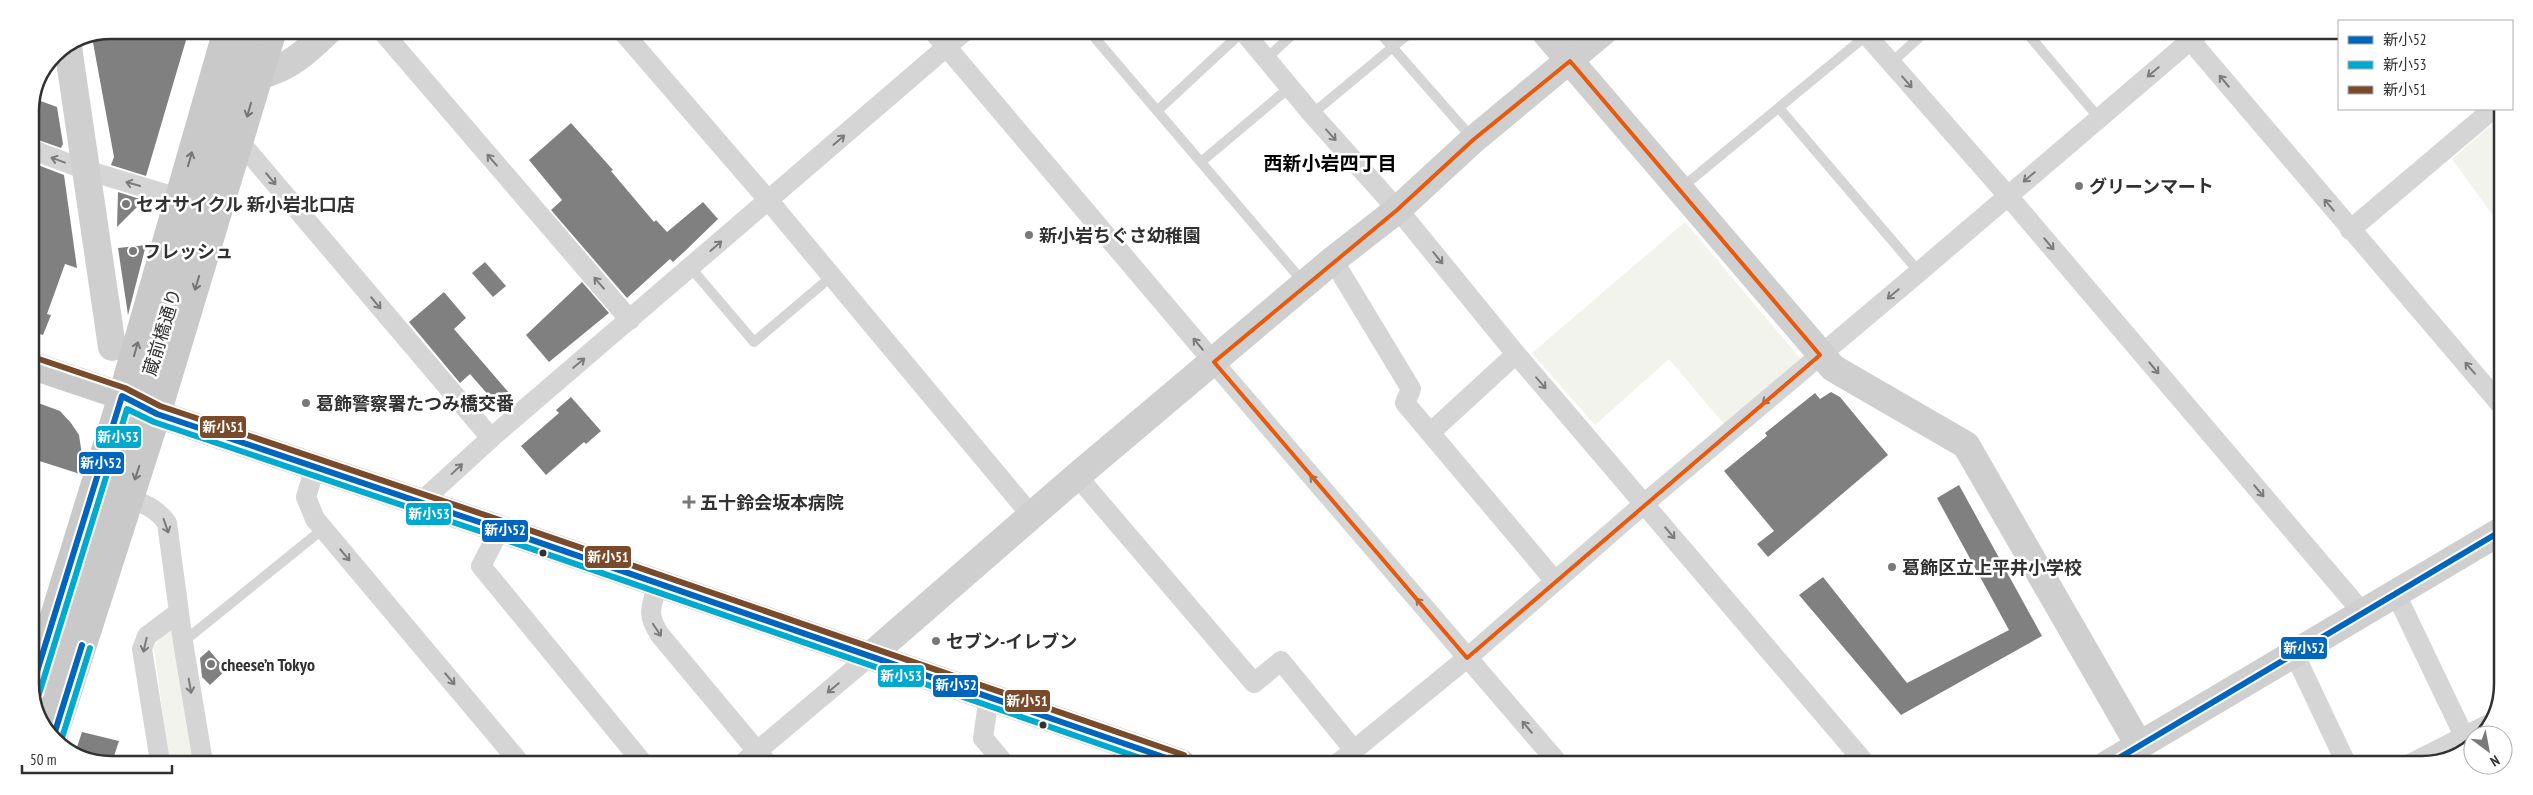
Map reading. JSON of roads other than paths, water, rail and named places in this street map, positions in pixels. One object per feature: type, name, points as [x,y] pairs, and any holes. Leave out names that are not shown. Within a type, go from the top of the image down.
[{"type":"main road","points":[[39,642],[122,396],[223,39]]},
{"type":"main road","name":"蔵前橋通り","points":[[44,710],[195,227],[249,39]]},
{"type":"main road","points":[[56,730],[157,414],[270,39]]},
{"type":"main road","points":[[39,368],[122,396],[157,414],[421,502],[989,696],[1158,756]]},
{"type":"street","points":[[260,75],[289,65],[320,39]]},
{"type":"street","points":[[389,39],[630,320]]},
{"type":"street","points":[[629,39],[769,201],[1031,515]]},
{"type":"street","points":[[940,39],[1552,756]]},
{"type":"street","points":[[421,502],[491,438],[956,39]]},
{"type":"street","points":[[1250,39],[1312,114],[1397,210],[1516,354],[1859,756]]},
{"type":"street","points":[[1552,39],[1833,368],[1966,445],[2139,745]]},
{"type":"street","points":[[759,756],[1031,515],[1304,284],[1397,210],[1474,140],[1595,39]]},
{"type":"street","points":[[1869,39],[2008,196],[2363,613]]},
{"type":"street","points":[[1347,756],[1467,658],[1645,503],[2099,118],[2187,39]]},
{"type":"street","points":[[2194,39],[2350,230],[2494,396]]},
{"type":"street","points":[[69,53],[112,347]]},
{"type":"street","points":[[2350,230],[2492,110]]},
{"type":"street","points":[[240,142],[491,438]]},
{"type":"street","points":[[39,152],[86,170],[179,198]]},
{"type":"street","points":[[1333,260],[1411,388],[1405,403],[1555,581]]},
{"type":"street","points":[[1430,433],[1516,354]]},
{"type":"street","points":[[315,468],[306,497],[311,512],[323,530],[514,756]]},
{"type":"street","points":[[1077,476],[1254,683],[1281,661],[1354,750]]},
{"type":"street","points":[[129,498],[149,506],[160,514],[167,523],[183,642],[202,756]]},
{"type":"street","points":[[500,529],[481,566],[637,756]]},
{"type":"street","points":[[2121,756],[2494,535]]},
{"type":"street","points":[[658,584],[651,609],[651,621],[754,756]]},
{"type":"street","points":[[2396,594],[2463,734]]},
{"type":"street","points":[[159,756],[142,649],[147,636],[179,612]]},
{"type":"street","points":[[2294,654],[2343,756]]},
{"type":"street","points":[[989,696],[983,738],[998,756]]},
{"type":"street","points":[[2426,756],[2463,737]]},
{"type":"lane","points":[[1096,39],[1304,284]]},
{"type":"lane","points":[[1157,111],[1234,39]]},
{"type":"lane","points":[[1266,59],[1287,39]]},
{"type":"lane","points":[[1385,39],[1474,140]]},
{"type":"lane","points":[[1312,114],[1402,39]]},
{"type":"lane","points":[[1680,189],[1859,39]]},
{"type":"lane","points":[[1891,63],[1917,39]]},
{"type":"lane","points":[[2032,39],[2099,118]]},
{"type":"lane","points":[[1201,162],[1290,87]]},
{"type":"lane","points":[[1779,108],[1919,272]]},
{"type":"lane","points":[[691,268],[754,342],[832,276]]},
{"type":"lane","points":[[183,642],[323,530]]},
{"type":"place","name":"グリーンマート","points":[[2079,186]]},
{"type":"place","name":"セオサイクル 新小岩北口店","points":[[126,204]]},
{"type":"place","name":"新小岩ちぐさ幼稚園","points":[[1029,235]]},
{"type":"place","name":"フレッシュ","points":[[133,251]]},
{"type":"place","name":"葛飾警察署たつみ橋交番","points":[[306,403]]},
{"type":"place","name":"五十鈴会坂本病院","points":[[689,502]]},
{"type":"place","name":"葛飾区立上平井小学校","points":[[1892,567]]},
{"type":"place","name":"セブン-イレブン","points":[[936,641]]},
{"type":"place","name":"cheese’n Tokyo","points":[[211,664]]},
{"type":"district","name":"西新小岩四丁目","points":[[1330,163]]}]
